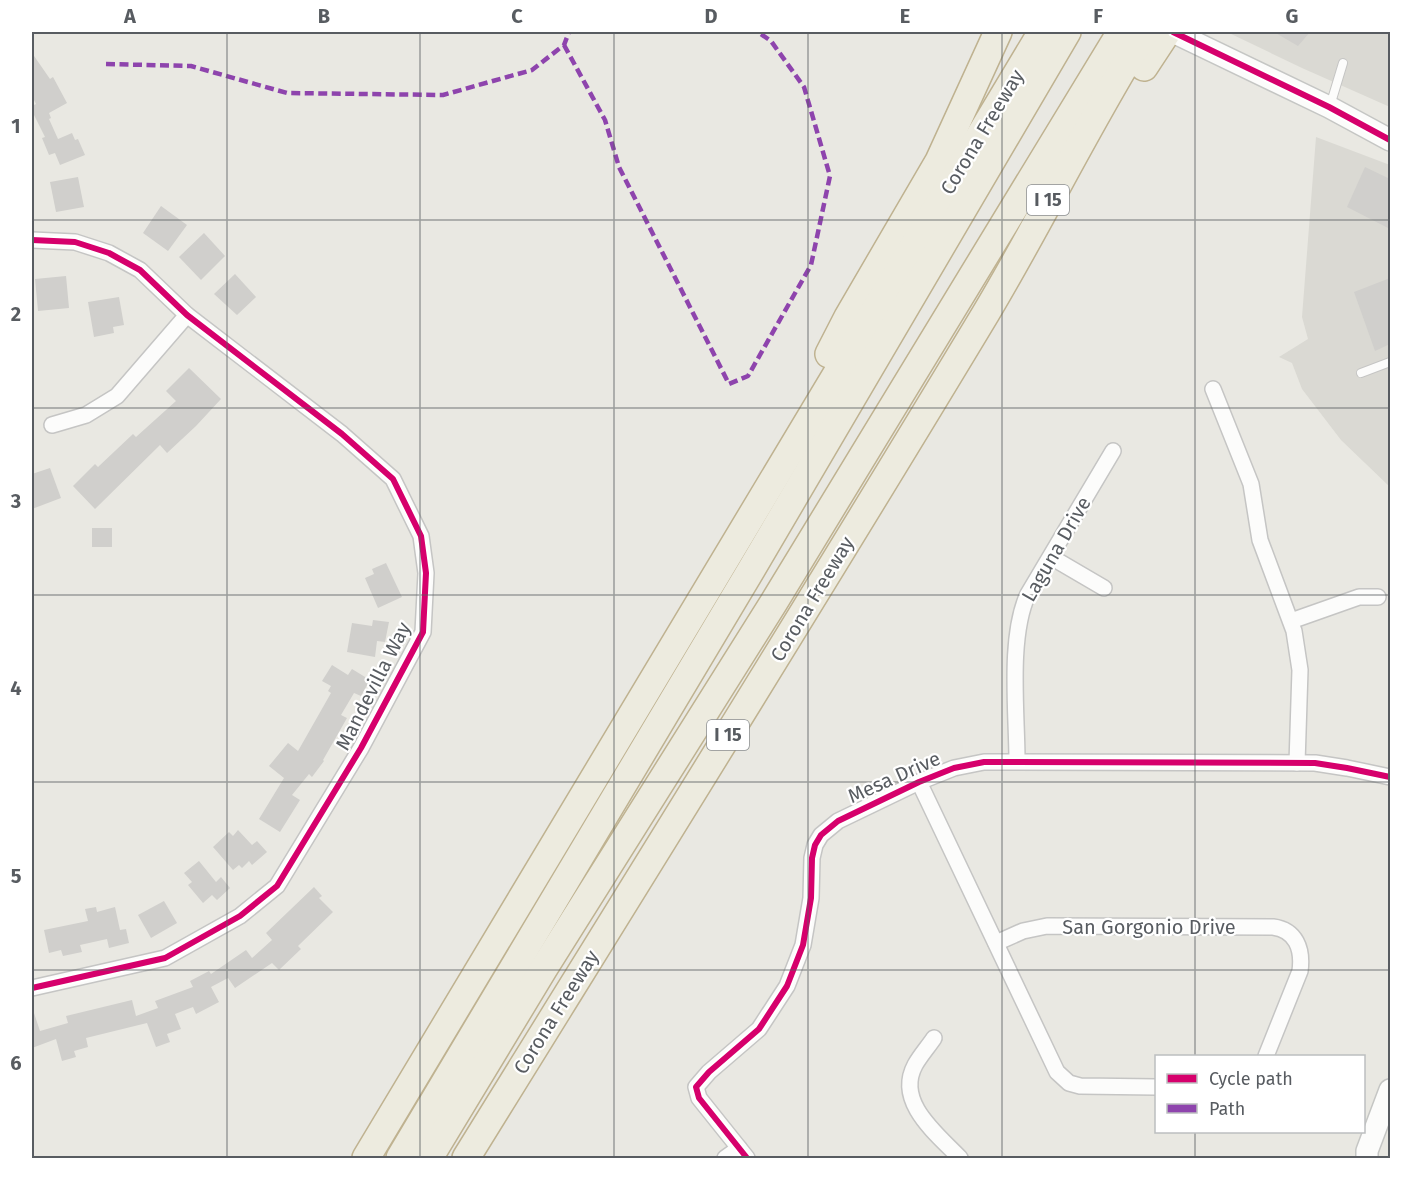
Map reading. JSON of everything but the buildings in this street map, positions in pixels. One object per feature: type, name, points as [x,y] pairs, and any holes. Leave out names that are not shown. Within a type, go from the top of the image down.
[{"type":"highway","points":[[747,521],[848,317],[939,161],[998,32]]},
{"type":"highway","points":[[1067,32],[1074,67]]},
{"type":"highway","points":[[429,1158],[544,968],[778,595],[875,407],[1074,67],[1086,32]]},
{"type":"highway","points":[[400,1158],[751,570],[1074,67],[1099,32]]},
{"type":"highway","points":[[1074,67],[1121,32]]},
{"type":"highway","name":"Corona Freeway","points":[[366,1158],[747,521],[1074,67],[1145,32]]},
{"type":"highway","points":[[1074,67],[1167,32]]},
{"type":"highway","name":"Corona Freeway","points":[[466,1158],[764,678],[987,310],[1074,67]]},
{"type":"main road","points":[[1173,32],[1329,107],[1390,140]]},
{"type":"main road","points":[[1366,1158],[1390,1090]]},
{"type":"street","name":"Mandevilla Way","points":[[32,240],[75,242],[109,253],[140,270],[187,315],[342,434],[393,479],[421,536],[426,573],[423,632],[361,748],[277,886],[240,916],[165,958],[32,988]]},
{"type":"street","points":[[52,424],[86,415],[117,396],[187,315]]},
{"type":"street","points":[[1213,389],[1251,484],[1260,540],[1291,621],[1300,670],[1297,764]]},
{"type":"street","name":"Laguna Drive","points":[[1017,761],[1016,648],[1019,624],[1028,594],[1113,451]]},
{"type":"street","points":[[1051,557],[1104,588]]},
{"type":"street","points":[[1291,621],[1359,597],[1378,597]]},
{"type":"street","name":"Mesa Drive","points":[[743,1153],[697,1096],[697,1084],[759,1029],[787,986],[803,945],[811,898],[815,845],[821,835],[838,821],[919,782],[969,764],[1017,761],[1297,764],[1336,766],[1390,777]]},
{"type":"street","points":[[919,782],[1053,1063],[1063,1078],[1080,1086],[1155,1088]]},
{"type":"street","name":"San Gorgonio Drive","points":[[996,944],[1030,929],[1059,926],[1273,927],[1286,930],[1298,944],[1301,957],[1300,971],[1266,1055]]},
{"type":"street","points":[[934,1038],[915,1065],[910,1081],[910,1095],[921,1115],[960,1158]]},
{"type":"street","points":[[725,1158],[743,1153]]},
{"type":"lane","points":[[1329,107],[1343,63]]},
{"type":"lane","points":[[1361,373],[1390,362]]},
{"type":"shaded area","points":[[1227,32],[1390,32],[1390,107],[1302,68]]},
{"type":"shaded area","points":[[1316,137],[1390,165],[1390,487],[1341,440],[1302,389],[1292,363],[1279,357],[1308,339],[1302,317]]},
{"type":"marked path","points":[[106,64],[191,66],[287,93],[443,95],[532,70],[564,45],[569,32]]},
{"type":"marked path","points":[[564,45],[605,120],[619,167],[729,384],[748,376],[811,265],[830,176],[804,87],[771,41],[758,32]]},
{"type":"cycle path","points":[[1173,32],[1329,107],[1390,140]]},
{"type":"cycle path","points":[[32,240],[75,242],[109,253],[140,270],[187,315],[342,434],[393,479],[421,536],[426,573],[423,632],[361,748],[277,886],[240,916],[165,958],[32,988]]},
{"type":"cycle path","points":[[747,1158],[699,1098],[696,1087],[709,1072],[759,1029],[787,986],[803,945],[811,898],[812,858],[815,845],[821,835],[838,821],[919,782],[954,768],[984,762],[1315,763],[1390,777]]}]
